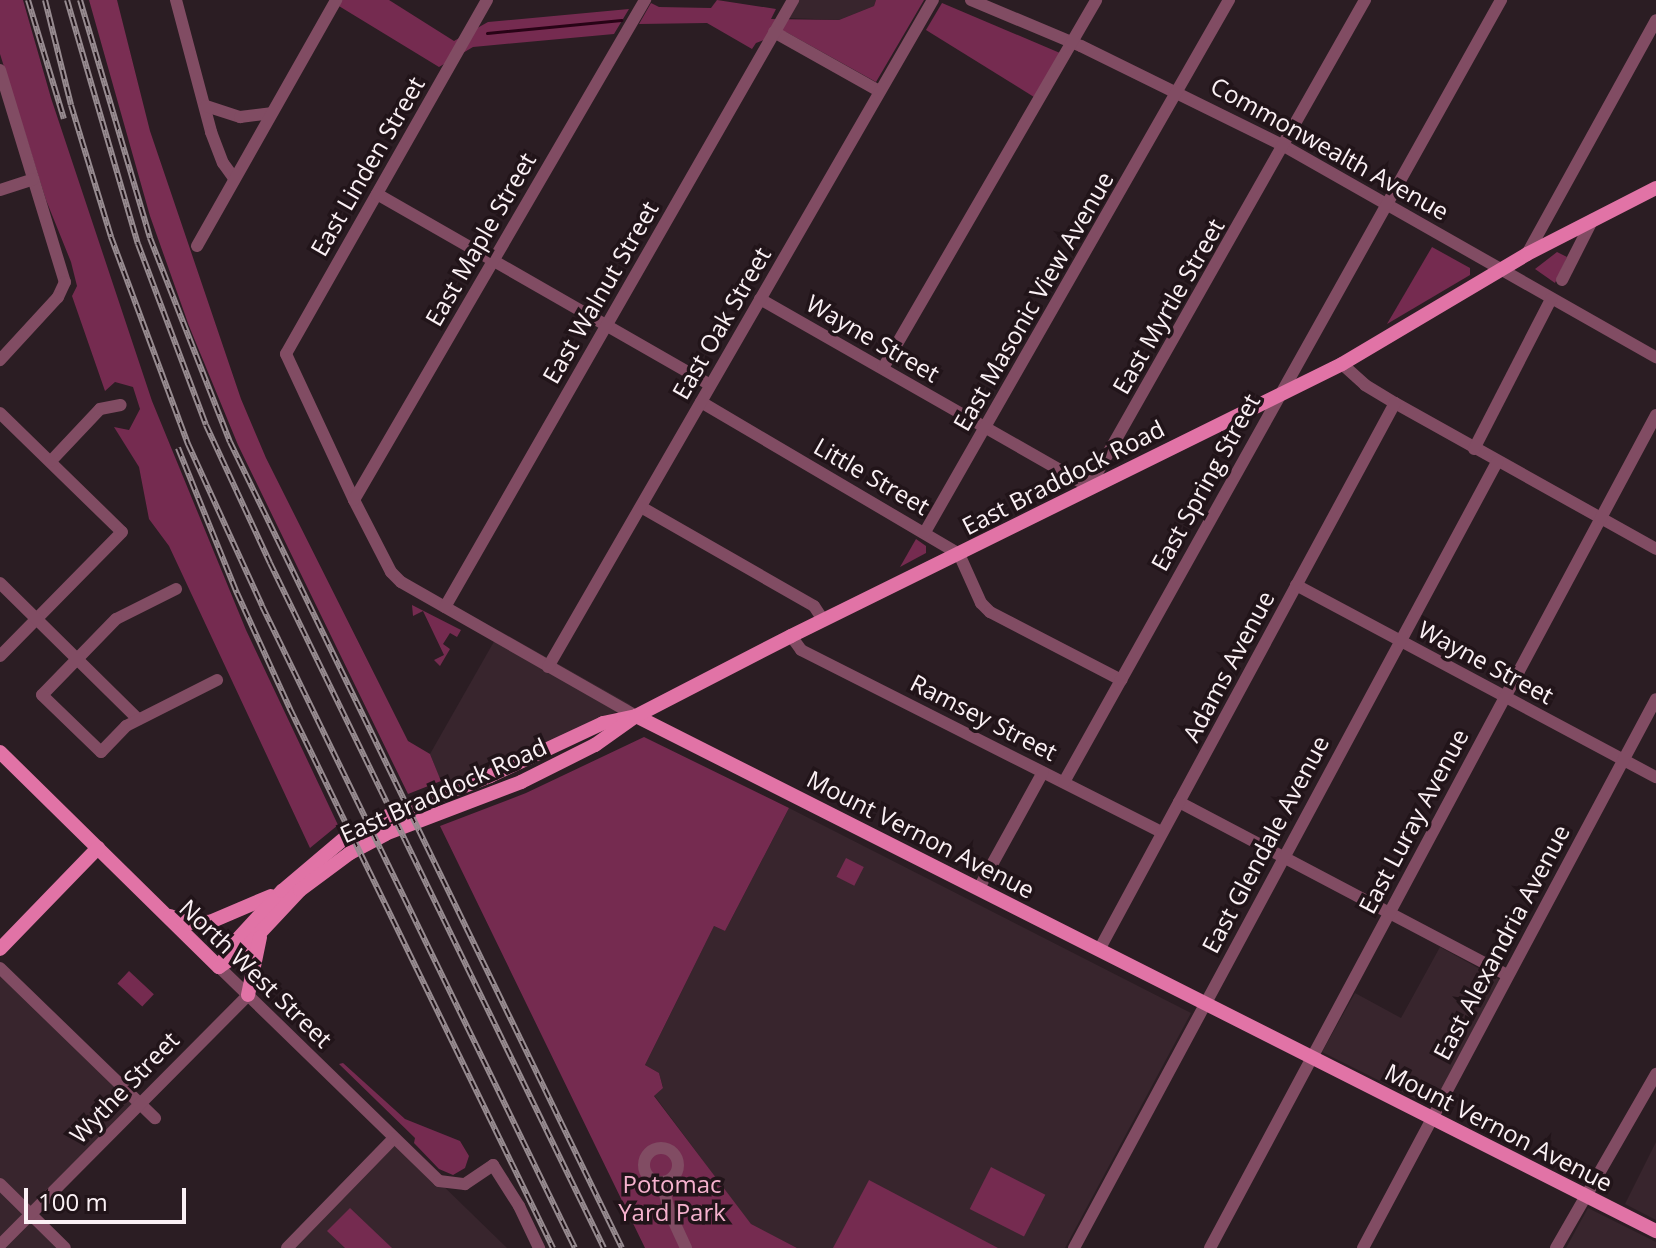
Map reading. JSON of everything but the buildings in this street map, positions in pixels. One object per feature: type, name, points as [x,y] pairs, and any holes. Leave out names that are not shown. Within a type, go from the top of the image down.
[{"type":"main road","name":"East Braddock Road","points":[[219,967],[243,951],[300,890],[350,853],[385,834],[521,782],[595,745],[636,716],[791,636],[1342,364],[1527,254],[1656,188]]},
{"type":"main road","name":"East Braddock Road","points":[[219,967],[234,943],[282,891],[325,852],[385,817],[478,782],[603,723],[636,716]]},
{"type":"main road","name":"Mount Vernon Avenue","points":[[636,716],[1656,1231]]},
{"type":"main road","name":"North West Street","points":[[0,752],[219,967]]},
{"type":"main road","points":[[0,949],[98,848]]},
{"type":"main road","points":[[164,913],[188,923],[210,922],[282,891]]},
{"type":"main road","points":[[248,995],[254,954],[265,925]]},
{"type":"street","points":[[176,0],[223,163],[234,178]]},
{"type":"street","points":[[197,246],[336,0]]},
{"type":"street","name":"East Linden Street","points":[[286,354],[487,0]]},
{"type":"street","name":"East Maple Street","points":[[354,500],[645,0]]},
{"type":"street","name":"East Walnut Street","points":[[445,607],[793,0]]},
{"type":"street","name":"East Oak Street","points":[[548,667],[933,0]]},
{"type":"street","name":"Commonwealth Avenue","points":[[971,0],[1073,42],[1284,146],[1656,357]]},
{"type":"street","points":[[883,368],[1096,0]]},
{"type":"street","name":"East Masonic View Avenue","points":[[925,532],[1229,0]]},
{"type":"street","name":"East Myrtle Street","points":[[1089,487],[1365,0]]},
{"type":"street","name":"East Spring Street","points":[[1064,782],[1501,0]]},
{"type":"street","points":[[1527,254],[1656,20]]},
{"type":"street","points":[[774,32],[879,91]]},
{"type":"street","points":[[0,70],[65,274],[59,295],[0,360]]},
{"type":"street","points":[[206,106],[240,117],[271,113]]},
{"type":"street","points":[[0,190],[33,179]]},
{"type":"street","points":[[377,194],[710,385]]},
{"type":"street","points":[[1562,280],[1593,219]]},
{"type":"street","name":"Wayne Street","points":[[760,299],[1089,487]]},
{"type":"street","points":[[1474,449],[1551,299]]},
{"type":"street","name":"Mount Vernon Avenue","points":[[286,354],[391,572],[401,582],[636,716]]},
{"type":"street","points":[[1342,364],[1365,385],[1395,403],[1656,549]]},
{"type":"street","name":"Little Street","points":[[701,402],[959,554]]},
{"type":"street","name":"Adams Avenue","points":[[1099,950],[1395,403]]},
{"type":"street","points":[[51,461],[100,409],[121,405]]},
{"type":"street","points":[[0,413],[122,532],[0,656]]},
{"type":"street","name":"East Luray Avenue","points":[[1210,1248],[1656,415]]},
{"type":"street","name":"East Glendale Avenue","points":[[1074,1248],[1497,462]]},
{"type":"street","points":[[641,507],[814,606],[823,620]]},
{"type":"street","points":[[959,554],[981,603],[990,612],[1121,680]]},
{"type":"street","points":[[0,583],[138,719]]},
{"type":"street","name":"Wayne Street","points":[[1296,585],[1656,777]]},
{"type":"street","points":[[176,589],[116,619],[42,695],[101,752],[126,726],[217,680]]},
{"type":"street","name":"Ramsey Street","points":[[791,636],[801,650],[1162,832]]},
{"type":"street","name":"East Alexandria Avenue","points":[[1363,1248],[1656,699]]},
{"type":"street","points":[[979,888],[1043,772]]},
{"type":"street","points":[[1179,802],[1507,975]]},
{"type":"street","name":"North West Street","points":[[219,967],[425,1171],[445,1184],[465,1184],[493,1165],[512,1193],[539,1248]]},
{"type":"street","points":[[0,968],[155,1118]]},
{"type":"street","name":"Wythe Street","points":[[0,1245],[248,995]]},
{"type":"street","points":[[1556,1248],[1656,1074]]},
{"type":"street","points":[[287,1248],[394,1138]]},
{"type":"street","points":[[662,1182],[669,1211],[686,1248]]},
{"type":"street","points":[[0,1184],[65,1248]]},
{"type":"shaded area","points":[[89,0],[117,0],[150,131],[241,399],[266,458],[408,741],[430,754],[441,781],[408,794],[238,445],[189,326],[150,216]]},
{"type":"shaded area","points":[[799,0],[876,0],[874,6],[839,20],[789,18]]},
{"type":"shaded area","points":[[500,631],[631,705],[445,792],[430,754]]},
{"type":"shaded area","points":[[789,808],[1191,1013],[1065,1248],[797,1248],[751,1225],[654,1095],[663,1087],[659,1073],[645,1065],[714,926],[725,931]]},
{"type":"shaded area","points":[[1440,947],[1500,980],[1432,1107],[1322,1052],[1355,993],[1401,1018]]},
{"type":"shaded area","points":[[0,967],[139,1105],[32,1215],[65,1248],[0,1248]]},
{"type":"shaded area","points":[[395,1139],[507,1248],[289,1248]]},
{"type":"shaded area","points":[[1656,1142],[1656,1220],[1625,1204]]},
{"type":"shaded area","points":[[1588,1208],[1656,1242],[1656,1248],[1566,1248]]},
{"type":"green space","points":[[0,0],[23,0],[51,98],[152,401],[246,630],[338,825],[310,848],[169,546],[149,519],[139,467],[114,427],[129,430],[140,409],[133,387],[115,382],[105,391],[72,296],[77,286],[71,262],[46,200],[0,54]]},
{"type":"green space","points":[[329,0],[389,0],[454,41],[488,22],[629,9],[614,34],[473,47],[439,67]]},
{"type":"green space","points":[[717,0],[776,9],[771,19],[839,20],[874,6],[876,0],[924,0],[876,82],[786,32],[756,43],[752,49],[707,23],[639,24],[651,3],[659,7],[711,8]]},
{"type":"green space","points":[[942,3],[1060,53],[1034,97],[926,30]]},
{"type":"green space","points":[[1432,247],[1470,268],[1470,275],[1387,324]]},
{"type":"green space","points":[[1557,252],[1567,257],[1555,283],[1535,269]]},
{"type":"green space","points":[[916,539],[926,546],[926,553],[900,567]]},
{"type":"green space","points":[[412,605],[461,630],[457,637],[450,633],[443,644],[450,649],[440,666],[434,660],[444,655],[423,611],[413,616]]},
{"type":"green space","name":"Potomac Yard Park","points":[[644,737],[789,808],[725,931],[714,926],[645,1065],[659,1073],[663,1088],[654,1096],[751,1224],[797,1248],[645,1248],[440,826],[526,793]]},
{"type":"green space","points":[[846,858],[864,867],[854,886],[836,877]]},
{"type":"green space","points":[[129,971],[154,994],[142,1007],[117,983]]},
{"type":"green space","points":[[343,1063],[405,1119],[460,1141],[469,1156],[465,1168],[453,1175],[439,1169],[414,1143],[415,1138],[339,1064]]},
{"type":"green space","points":[[991,1167],[1045,1195],[1024,1237],[970,1209]]},
{"type":"green space","points":[[869,1180],[998,1248],[833,1248]]},
{"type":"green space","points":[[350,1208],[392,1248],[345,1248],[327,1231]]},
{"type":"waterway","points":[[487,33],[621,20]]},
{"type":"railway","points":[[28,0],[64,119]]},
{"type":"railway","points":[[45,0],[71,105],[111,237],[188,444],[262,606],[575,1248]]},
{"type":"railway","points":[[67,0],[138,244],[206,425],[270,563],[604,1248]]},
{"type":"railway","points":[[80,0],[150,238],[230,442],[622,1248]]},
{"type":"railway","points":[[178,448],[237,593],[290,709],[553,1248]]}]
